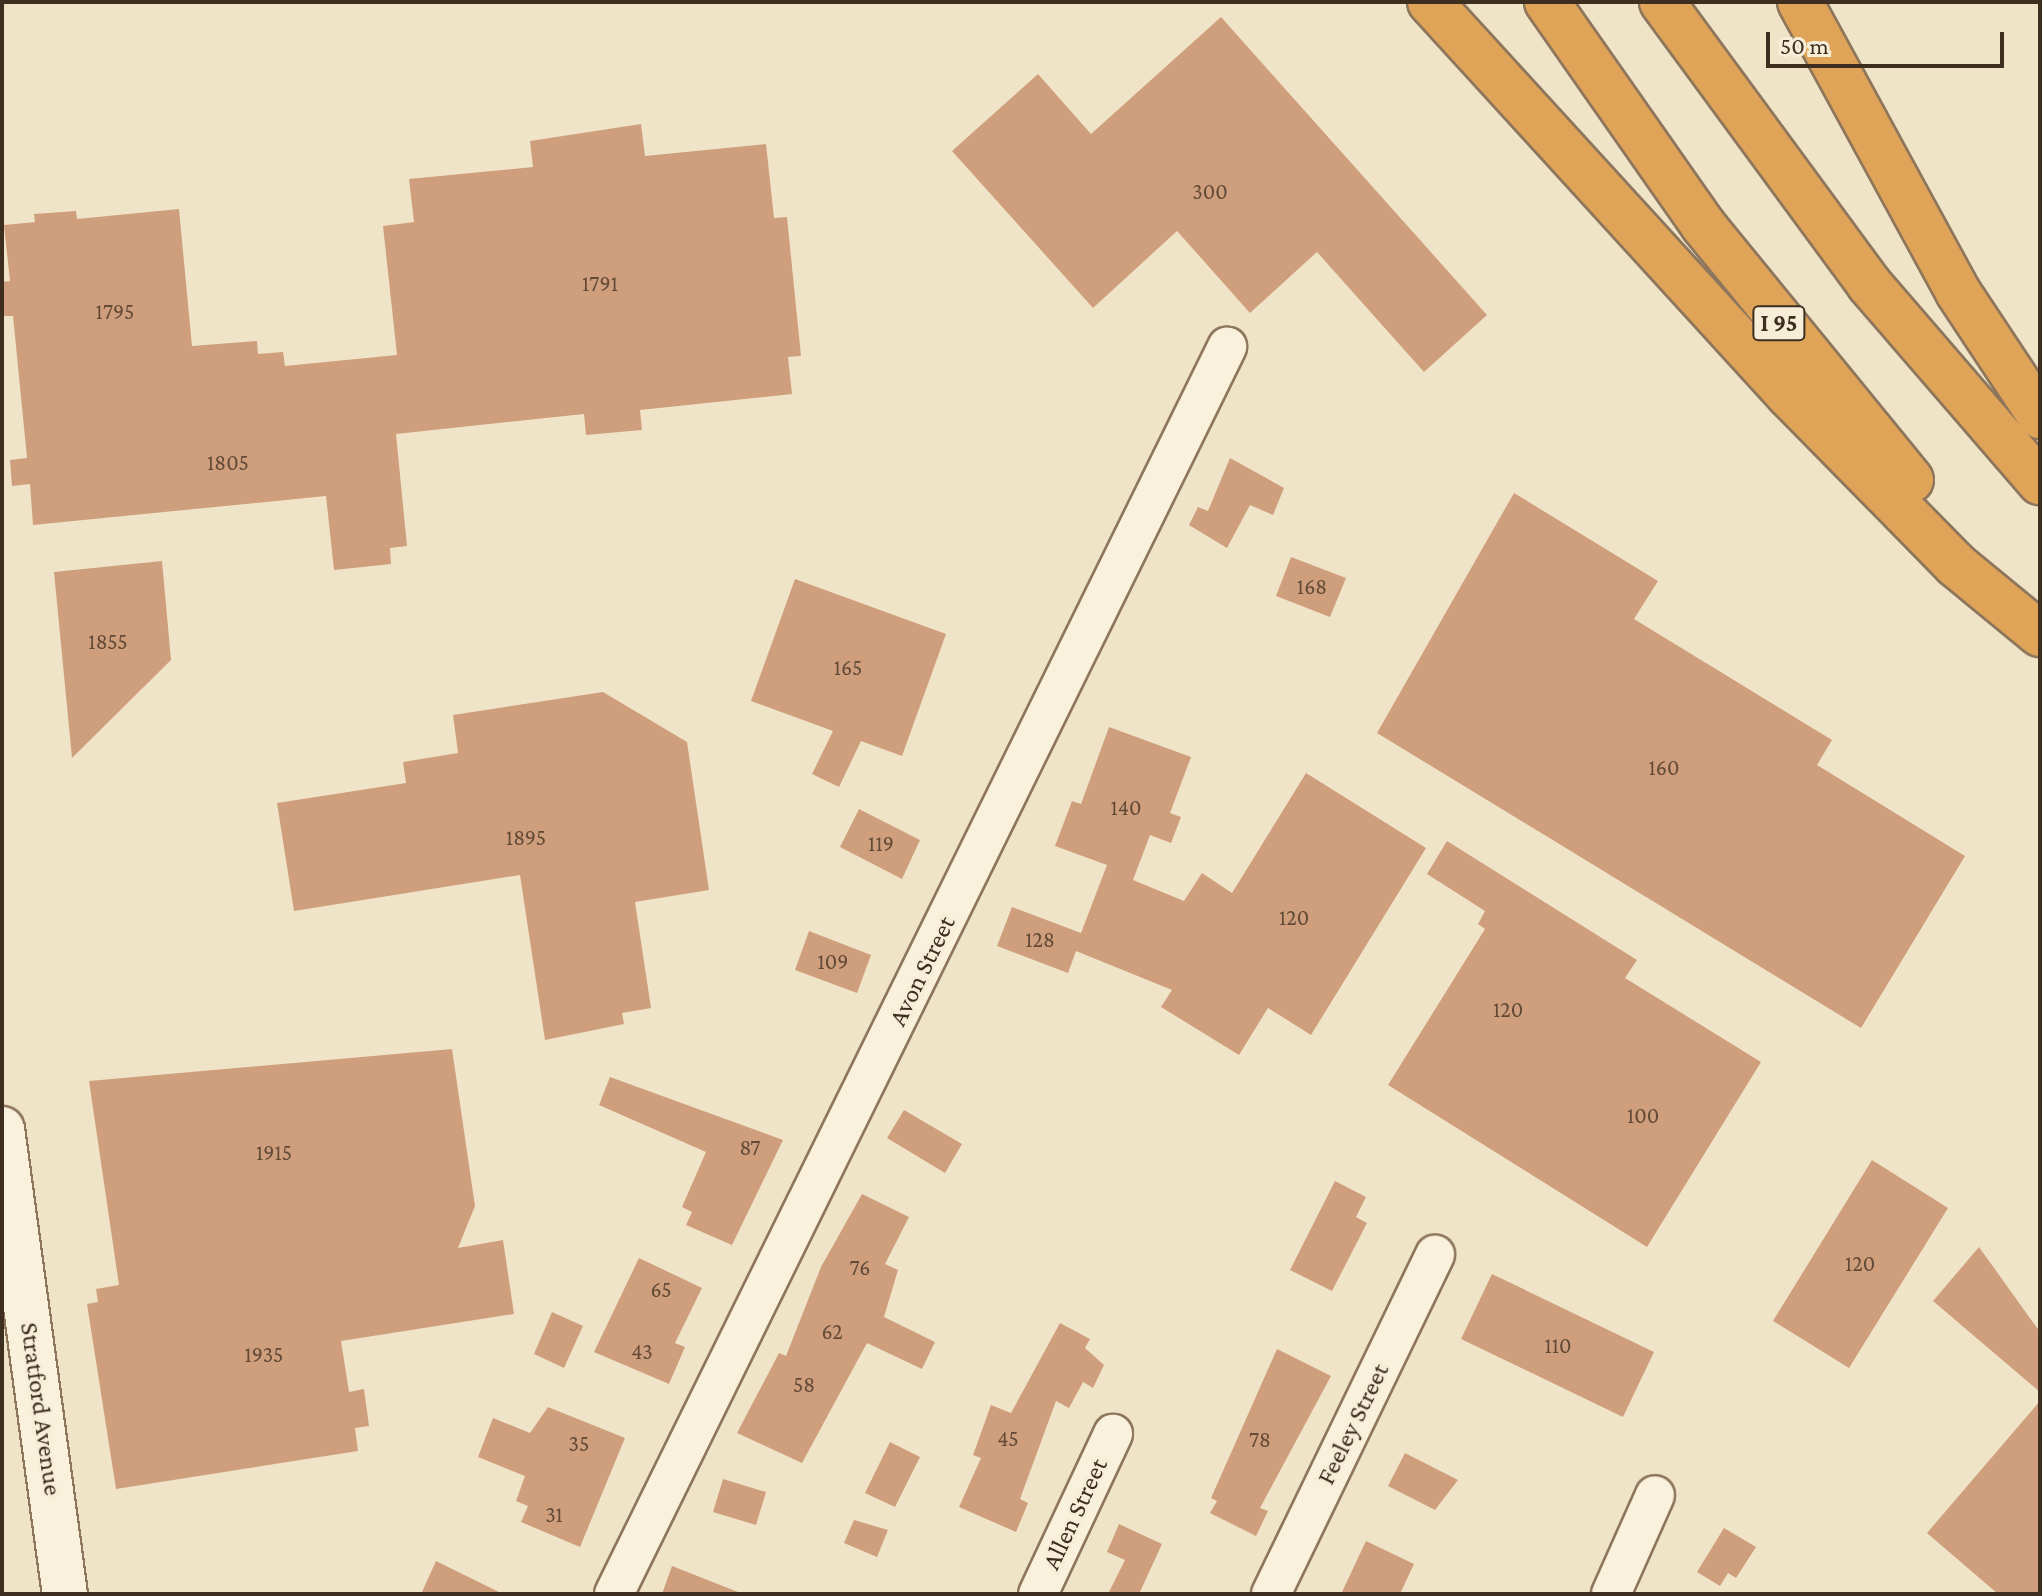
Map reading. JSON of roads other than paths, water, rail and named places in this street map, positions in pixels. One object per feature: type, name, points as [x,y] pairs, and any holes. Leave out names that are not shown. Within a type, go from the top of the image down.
[{"type":"highway","points":[[1430,2],[1789,395],[1956,565],[2040,634]]},
{"type":"highway","name":"I 95","points":[[1547,2],[1778,322],[2040,621]]},
{"type":"highway","points":[[1662,2],[1869,284],[2040,482]]},
{"type":"highway","points":[[1800,2],[1958,292],[2040,416]]},
{"type":"main road","name":"Stratford Avenue","points":[[2,1129],[65,1594]]},
{"type":"street","name":"Avon Street","points":[[614,1594],[1227,347]]},
{"type":"street","name":"Feeley Street","points":[[1271,1594],[1435,1254]]},
{"type":"street","name":"Allen Street","points":[[1038,1594],[1113,1434]]},
{"type":"street","points":[[1611,1594],[1655,1495]]}]
